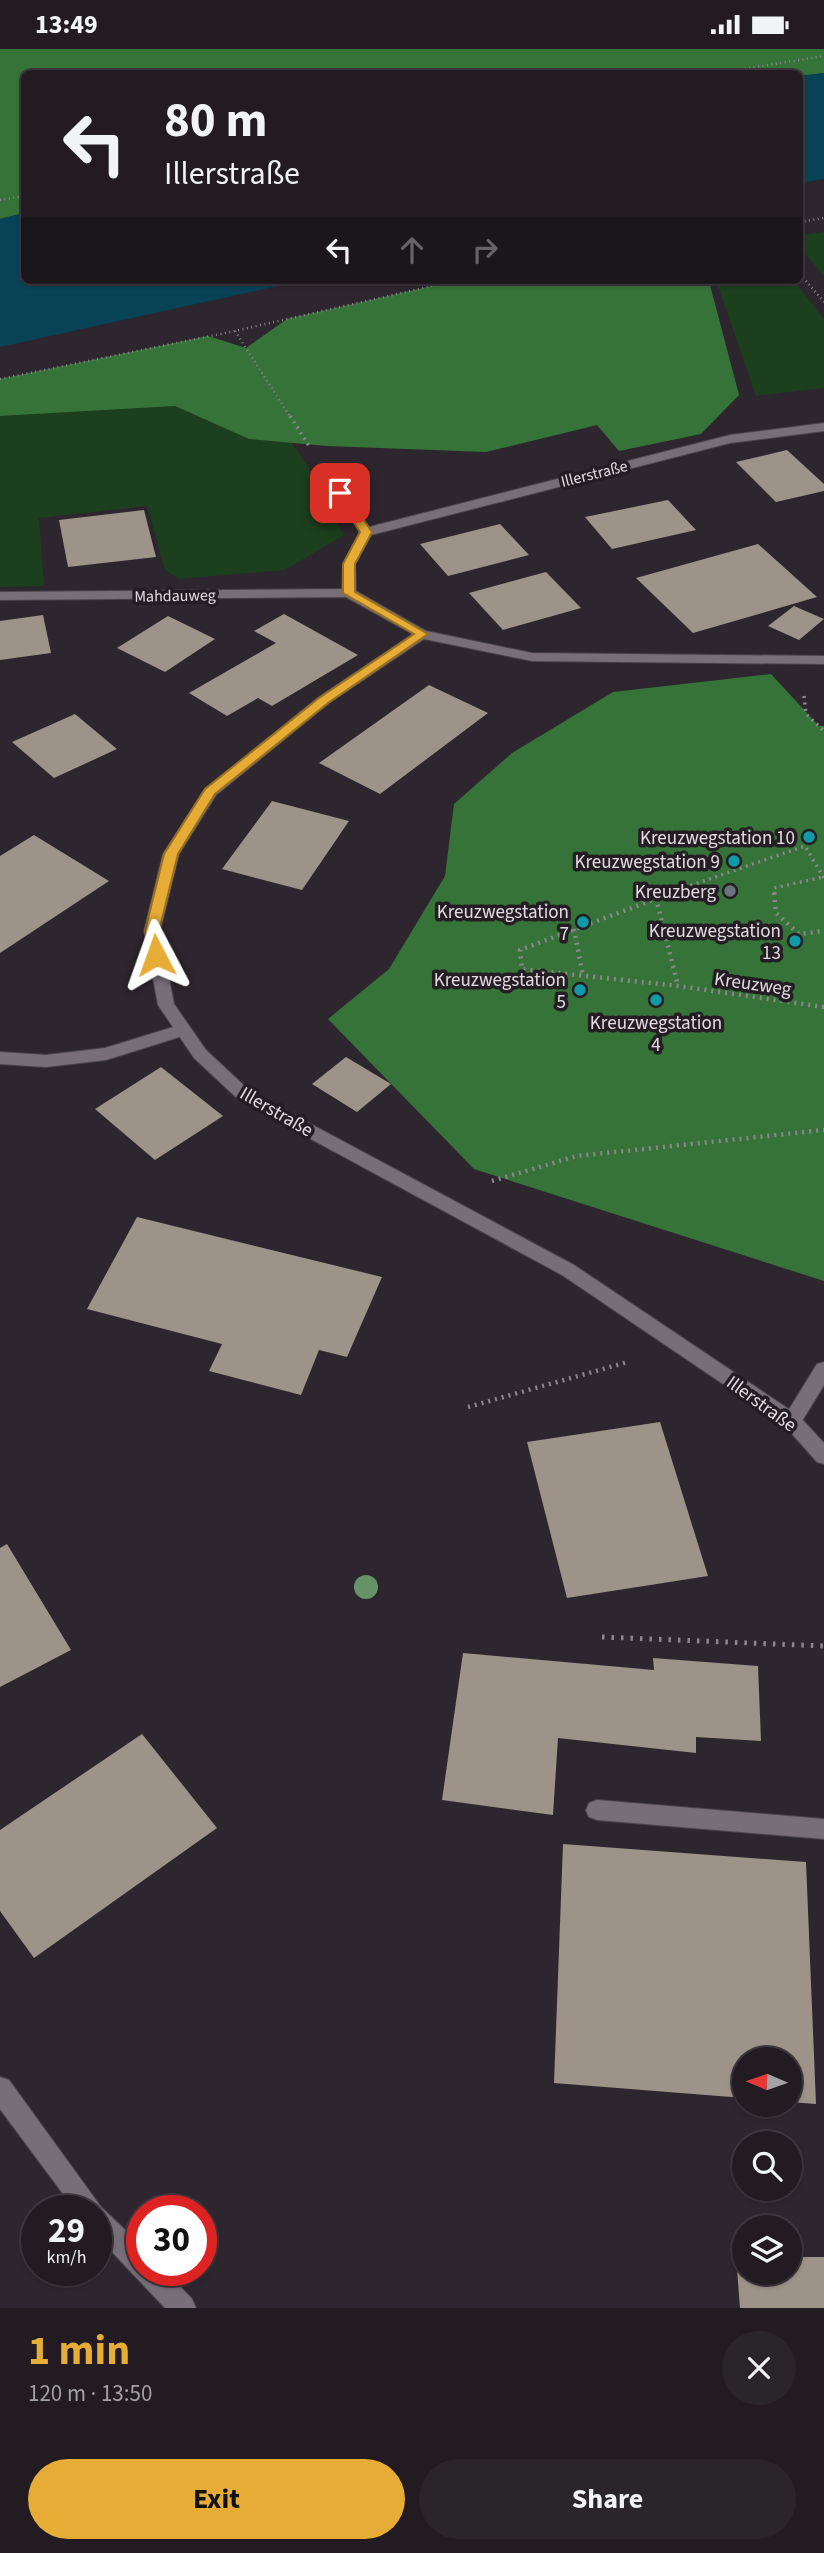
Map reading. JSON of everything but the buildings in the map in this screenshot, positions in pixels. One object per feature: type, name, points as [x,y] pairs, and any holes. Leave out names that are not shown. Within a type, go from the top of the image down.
[{"type":"street","name":"Illerstraße","points":[[366,532],[730,439],[824,427]]},
{"type":"street","points":[[327,473],[366,532],[349,564],[349,593],[422,634],[532,657],[824,660]]},
{"type":"street","name":"Mahdauweg","points":[[0,596],[349,593]]},
{"type":"street","name":"Illerstraße","points":[[422,634],[324,700],[210,792],[171,854],[152,931],[166,1005],[200,1054],[245,1096],[568,1270],[792,1421],[824,1456]]},
{"type":"street","points":[[0,1058],[46,1061],[106,1054],[183,1030]]},
{"type":"street","points":[[792,1421],[824,1369]]},
{"type":"street","points":[[597,1809],[824,1829]]},
{"type":"street","points":[[0,2089],[79,2195]]},
{"type":"street","points":[[112,2234],[126,2248]]},
{"type":"street","points":[[162,2286],[183,2308]]},
{"type":"path","points":[[737,70],[824,56]]},
{"type":"path","points":[[0,200],[21,196]]},
{"type":"path","points":[[803,222],[824,218]]},
{"type":"path","points":[[803,278],[824,302]]},
{"type":"path","points":[[0,379],[234,331],[440,284]]},
{"type":"path","points":[[234,331],[327,473]]},
{"type":"path","name":"Kreuzweg","points":[[824,931],[799,935],[776,913],[774,888],[824,878],[805,846],[656,898],[520,950],[522,969],[678,986],[824,1007]]},
{"type":"path","points":[[656,898],[678,986]]},
{"type":"path","points":[[574,929],[583,976]]},
{"type":"path","points":[[434,1198],[578,1156],[824,1130]]},
{"type":"path","points":[[468,1407],[683,1347]]},
{"type":"path","points":[[602,1637],[824,1646]]},
{"type":"green space","points":[[0,49],[824,49],[824,73],[803,76],[803,70],[21,70],[21,214],[0,219]]},
{"type":"green space","points":[[824,232],[824,276],[803,252],[803,235]]},
{"type":"green space","points":[[440,284],[712,284],[710,285],[739,395],[701,434],[619,451],[597,425],[486,452],[327,446],[249,439],[175,406],[0,416],[0,379],[208,336],[246,348],[287,319]]},
{"type":"green space","points":[[796,284],[824,319],[824,388],[756,396],[718,286]]},
{"type":"green space","points":[[175,406],[249,439],[292,443],[307,465],[344,535],[285,570],[179,579],[165,570],[147,506],[39,518],[44,586],[0,587],[0,416]]},
{"type":"green space","points":[[771,674],[819,726],[824,726],[824,1281],[474,1169],[328,1019],[389,969],[445,876],[454,804],[512,753],[613,692]]},
{"type":"water","points":[[824,73],[824,179],[803,182],[803,76]]},
{"type":"water","points":[[21,214],[21,284],[287,284],[0,347],[0,219]]},
{"type":"place","name":"Kreuzwegstation 10","points":[[809,837]]},
{"type":"place","name":"Kreuzwegstation 9","points":[[734,861]]},
{"type":"place","name":"Kreuzberg","points":[[730,891]]},
{"type":"place","name":"Kreuzwegstation 7","points":[[583,922]]},
{"type":"place","name":"Kreuzwegstation 13","points":[[795,941]]},
{"type":"place","name":"Kreuzwegstation 5","points":[[580,990]]},
{"type":"place","name":"Kreuzwegstation 4","points":[[656,1000]]},
{"type":"route","points":[[156,955],[152,931],[171,854],[210,792],[324,700],[422,634],[349,593],[349,564],[366,532],[340,493]]}]
